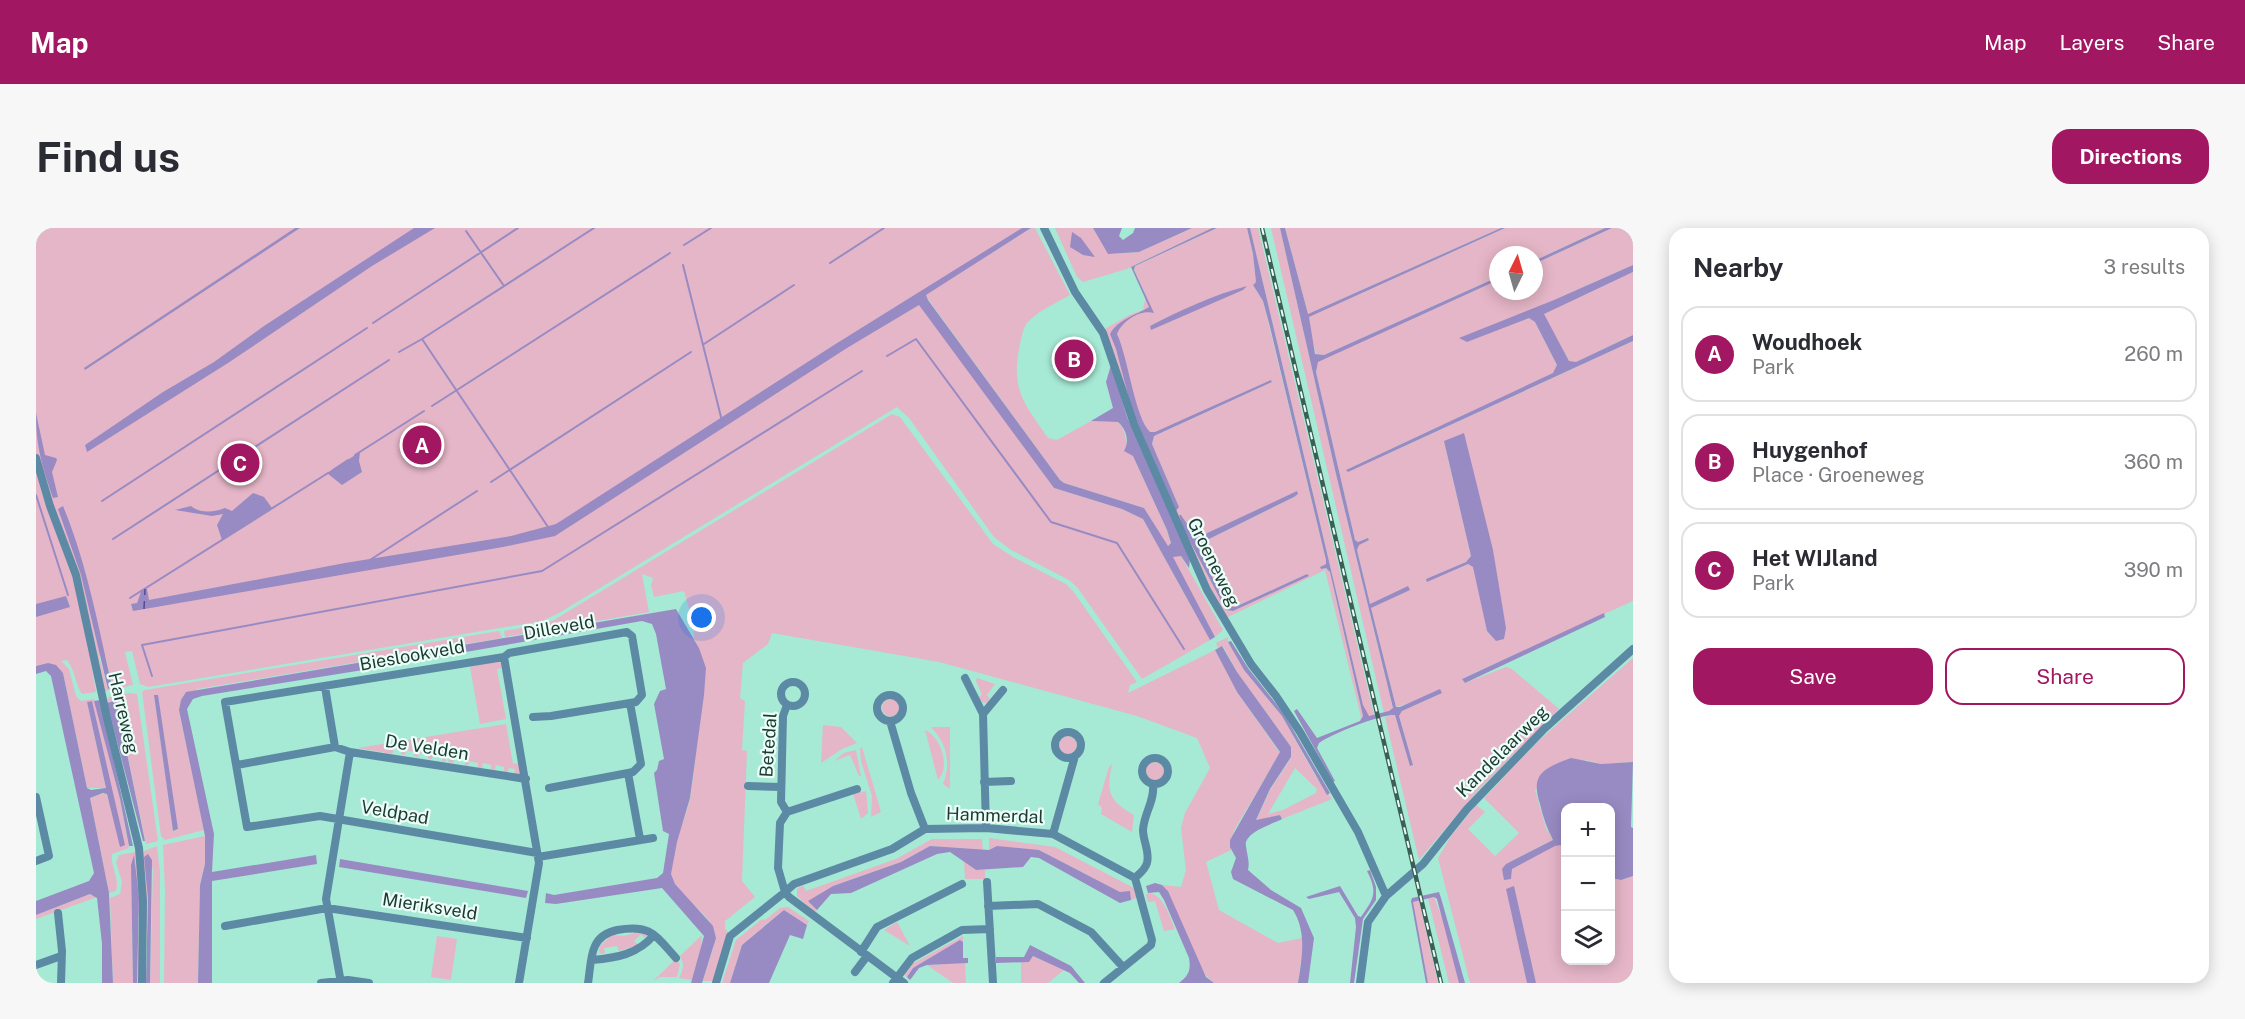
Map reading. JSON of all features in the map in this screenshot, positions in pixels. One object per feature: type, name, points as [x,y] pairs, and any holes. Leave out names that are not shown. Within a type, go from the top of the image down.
[{"type":"street","name":"Groeneweg","points":[[1044,228],[1074,292],[1095,321],[1109,348],[1137,432],[1207,590],[1251,664],[1300,732],[1358,832],[1386,896]]},
{"type":"street","name":"Harreweg","points":[[36,458],[50,506],[76,575],[107,718],[139,848],[143,901],[142,983]]},
{"type":"street","name":"Dilleveld","points":[[526,779],[504,657],[509,653],[627,632],[632,636],[642,695],[636,702],[630,703]]},
{"type":"street","name":"Kandelaarweg","points":[[1360,983],[1368,922],[1386,896],[1423,864],[1467,809],[1545,728],[1633,649]]},
{"type":"street","name":"Bieslookveld","points":[[247,827],[225,702],[504,657]]},
{"type":"street","points":[[965,678],[983,714],[986,828]]},
{"type":"street","points":[[237,765],[335,747],[325,687]]},
{"type":"street","points":[[983,714],[1003,690]]},
{"type":"street","points":[[533,717],[630,703],[641,764],[633,772],[549,788]]},
{"type":"street","name":"Betedal","points":[[787,705],[783,716],[781,802],[788,812]]},
{"type":"street","points":[[890,721],[911,793],[925,829]]},
{"type":"street","name":"De Velden","points":[[335,747],[350,752],[526,779]]},
{"type":"street","points":[[341,981],[326,899],[350,752]]},
{"type":"street","points":[[1053,834],[1075,756]]},
{"type":"street","points":[[628,773],[640,839]]},
{"type":"street","points":[[519,983],[539,863],[525,790],[526,779]]},
{"type":"street","points":[[984,782],[1011,781]]},
{"type":"street","points":[[1104,983],[1151,945],[1152,940],[1135,878],[1148,860],[1143,832],[1146,814],[1154,796],[1154,784]]},
{"type":"street","name":"Betedal","points":[[748,786],[781,787]]},
{"type":"street","points":[[857,789],[788,812],[780,823],[778,868],[789,897],[898,981],[912,958],[962,930],[990,929]]},
{"type":"street","points":[[36,797],[48,856],[36,861]]},
{"type":"street","name":"Veldpad","points":[[247,827],[320,816],[538,855],[653,838]]},
{"type":"street","name":"Hammerdal","points":[[716,983],[730,936],[794,884],[892,849],[925,829],[986,828],[1053,834],[1135,878]]},
{"type":"street","points":[[987,882],[993,983]]},
{"type":"street","points":[[855,972],[877,927],[962,884]]},
{"type":"street","points":[[988,906],[1038,904],[1091,932],[1123,968]]},
{"type":"street","name":"Mieriksveld","points":[[225,926],[327,908],[527,938]]},
{"type":"street","points":[[58,914],[62,951],[61,983]]},
{"type":"street","points":[[588,983],[595,947],[601,938],[610,932],[643,928],[654,935],[676,957]]},
{"type":"street","points":[[592,960],[627,954],[640,949],[654,935]]},
{"type":"street","points":[[36,965],[61,956]]},
{"type":"street","points":[[321,983],[341,981],[369,983]]},
{"type":"shaded area","points":[[36,228],[1026,228],[921,296],[953,350],[1054,488],[1122,509],[1143,519],[1210,640],[1142,679],[1077,587],[1069,580],[1011,550],[994,537],[909,418],[897,407],[559,613],[542,621],[148,687],[140,684],[132,651],[125,652],[133,685],[105,691],[90,657],[96,692],[82,694],[70,664],[67,660],[61,661],[69,669],[76,696],[81,701],[94,699],[120,799],[129,848],[112,854],[117,882],[116,891],[109,893],[90,798],[106,793],[114,816],[91,701],[87,702],[106,788],[87,788],[63,673],[48,663],[36,666]],"holes":[[[105,655],[112,686],[108,689],[99,656]]]},
{"type":"shaded area","points":[[295,228],[300,228],[85,370],[84,368]]},
{"type":"shaded area","points":[[414,228],[435,228],[372,266],[228,363],[87,452],[85,445]]},
{"type":"shaded area","points":[[1022,228],[1031,228],[926,295],[928,300],[1060,480],[1144,508],[1168,546],[1171,543],[1167,530],[1133,456],[1124,451],[1127,439],[1123,428],[1118,422],[1091,421],[1113,408],[1106,382],[1111,365],[1127,417],[1190,559],[1189,568],[1181,556],[1173,557],[1215,637],[1210,640],[1143,519],[1122,509],[1054,488],[919,305],[847,348],[555,536],[133,611],[131,604],[137,603],[142,589],[147,589],[149,600],[345,563],[511,536],[556,524],[834,345]]},
{"type":"shaded area","points":[[1031,228],[1035,228],[1070,295],[1047,307],[1025,326],[1017,364],[1022,397],[1048,438],[1057,440],[1091,421],[1118,422],[1167,530],[1171,543],[1167,546],[1144,508],[1060,480],[925,295]]},
{"type":"shaded area","points":[[1055,228],[1093,228],[1109,254],[1139,252],[1192,228],[1212,228],[1127,269],[1083,282],[1077,277]]},
{"type":"shaded area","points":[[1093,228],[1122,228],[1119,236],[1123,240],[1133,233],[1135,228],[1192,228],[1139,252],[1108,254]]},
{"type":"shaded area","points":[[1212,228],[1217,228],[1135,266],[1134,270],[1154,313],[1137,314],[1119,329],[1117,334],[1140,414],[1150,432],[1155,432],[1271,380],[1272,382],[1154,436],[1152,444],[1179,507],[1176,511],[1132,410],[1110,334],[1122,321],[1149,307],[1131,267]]},
{"type":"shaded area","points":[[1217,228],[1247,228],[1256,282],[1253,285],[1263,301],[1326,560],[1326,564],[1320,567],[1330,572],[1363,716],[1360,721],[1361,717],[1325,570],[1228,617],[1224,615],[1194,557],[1142,439],[1105,329],[1143,310],[1146,295],[1134,270],[1135,266]],"holes":[[[1272,380],[1272,382],[1154,436],[1152,444],[1179,507],[1176,511],[1142,439]],[[1297,492],[1298,494],[1294,497],[1201,543],[1199,549],[1226,607],[1235,607],[1307,574],[1308,576],[1233,611],[1227,610],[1197,555],[1179,515],[1194,534],[1203,535]]]},
{"type":"shaded area","points":[[1247,228],[1250,228],[1363,705],[1369,716],[1393,708],[1336,474],[1280,228],[1285,228],[1308,314],[1505,228],[1309,317],[1315,354],[1324,355],[1489,281],[1489,284],[1318,362],[1316,372],[1355,540],[1358,542],[1368,538],[1369,540],[1359,545],[1357,550],[1370,604],[1408,586],[1410,590],[1371,608],[1396,707],[1440,689],[1442,693],[1402,711],[1399,716],[1413,765],[1410,766],[1395,715],[1388,716],[1356,725],[1319,743],[1317,748],[1335,781],[1333,782],[1294,711],[1297,709],[1317,738],[1360,721],[1363,716],[1330,572],[1320,567],[1326,564],[1326,560],[1270,327],[1263,301],[1253,285],[1256,282]]},
{"type":"shaded area","points":[[1250,228],[1258,228],[1374,715],[1368,716],[1363,705]]},
{"type":"shaded area","points":[[1271,228],[1280,228],[1393,709],[1384,713]]},
{"type":"shaded area","points":[[1285,228],[1501,228],[1308,314]]},
{"type":"shaded area","points":[[1505,228],[1605,228],[1543,257],[1543,246],[1489,246],[1489,281],[1324,355],[1316,354],[1310,332],[1309,316]]},
{"type":"shaded area","points":[[1605,228],[1612,228],[1543,260],[1543,257]]},
{"type":"shaded area","points":[[1612,228],[1633,228],[1633,265],[1554,300],[1529,318],[1535,322],[1557,365],[1554,373],[1346,470],[1392,452],[1633,341],[1633,601],[1463,678],[1465,683],[1506,667],[1512,669],[1559,709],[1474,795],[1419,860],[1385,717],[1395,715],[1410,765],[1413,765],[1399,716],[1402,711],[1442,693],[1396,707],[1371,608],[1409,590],[1408,587],[1370,604],[1357,550],[1358,545],[1369,540],[1368,538],[1358,542],[1355,540],[1316,372],[1318,361],[1489,284],[1489,300],[1543,300],[1543,260]],"holes":[[[1444,441],[1496,641],[1487,631],[1474,567],[1468,564],[1426,579],[1466,562],[1471,556]]]},
{"type":"shaded area","points":[[1072,232],[1081,238],[1095,257],[1083,255],[1070,247]]},
{"type":"shaded area","points":[[1633,265],[1633,272],[1544,314],[1569,361],[1576,362],[1633,335],[1633,341],[1348,472],[1346,470],[1553,373],[1557,365],[1535,322],[1529,318],[1467,342],[1459,338]]},
{"type":"shaded area","points":[[1633,272],[1633,335],[1576,362],[1569,361],[1543,314]]},
{"type":"shaded area","points":[[1247,286],[1243,290],[1151,330],[1150,326],[1185,309]]},
{"type":"shaded area","points":[[36,413],[45,455],[57,460],[52,472],[58,497],[53,498],[43,466],[38,446]]},
{"type":"shaded area","points":[[892,414],[900,417],[993,544],[1066,584],[1073,591],[1137,682],[1130,685],[1128,693],[1215,650],[1237,692],[1280,753],[1236,827],[1230,840],[1231,850],[1206,862],[1219,910],[1278,943],[1302,938],[1298,983],[1214,983],[1202,968],[1188,941],[1168,891],[1162,885],[1181,887],[1186,870],[1181,828],[1185,813],[1210,768],[1197,738],[1137,716],[939,662],[772,633],[768,644],[743,663],[740,698],[745,701],[742,750],[747,751],[742,881],[755,897],[725,921],[725,929],[729,933],[713,981],[703,981],[715,940],[713,928],[701,912],[679,891],[671,874],[675,844],[691,794],[696,739],[699,648],[694,639],[694,626],[684,591],[654,597],[651,585],[653,578],[642,574],[649,612],[505,637],[504,631],[554,620]]},
{"type":"shaded area","points":[[1464,433],[1493,550],[1506,628],[1504,639],[1496,641],[1487,631],[1473,567],[1468,564],[1427,582],[1426,579],[1466,562],[1471,556],[1444,441]]},
{"type":"shaded area","points":[[360,452],[359,461],[362,472],[342,485],[327,473]]},
{"type":"shaded area","points":[[1297,491],[1298,494],[1294,497],[1201,543],[1199,549],[1226,606],[1235,607],[1307,574],[1309,576],[1233,611],[1226,610],[1183,528],[1179,515],[1194,534],[1203,535]]},
{"type":"shaded area","points":[[253,493],[264,497],[272,508],[222,540],[217,525],[223,514],[212,516],[175,510],[191,506],[203,511],[225,508],[232,511]]},
{"type":"shaded area","points":[[63,506],[79,550],[91,595],[112,686],[108,689],[81,575],[58,509]]},
{"type":"shaded area","points":[[1181,556],[1223,630],[1215,637],[1174,562],[1173,557]]},
{"type":"shaded area","points":[[66,596],[70,607],[36,617],[36,604]]},
{"type":"shaded area","points":[[676,609],[699,648],[706,668],[690,798],[677,842],[671,874],[675,884],[713,926],[716,938],[702,983],[691,983],[704,936],[662,888],[556,904],[545,903],[546,893],[554,895],[657,878],[663,873],[669,834],[663,831],[654,773],[659,761],[664,759],[654,704],[660,691],[666,689],[656,634],[652,624],[642,621],[193,699],[187,709],[214,834],[212,872],[316,855],[317,864],[212,881],[212,983],[198,983],[200,885],[205,864],[205,836],[179,710],[186,692]]},
{"type":"shaded area","points":[[1604,613],[1605,617],[1465,683],[1462,679]]},
{"type":"shaded area","points":[[499,631],[502,638],[197,689],[179,710],[204,830],[165,840],[161,836],[142,692]],"holes":[[[154,695],[178,830],[173,831]]]},
{"type":"shaded area","points":[[1228,637],[1228,642],[1244,670],[1282,716],[1316,777],[1332,799],[1282,819],[1280,815],[1256,821],[1270,790],[1291,758],[1291,747],[1237,672],[1223,646],[1218,648],[1216,643]],"holes":[[[1295,768],[1317,789],[1316,793],[1283,810],[1268,814]]]},
{"type":"shaded area","points":[[1231,641],[1248,668],[1284,714],[1330,793],[1327,795],[1282,716],[1244,670],[1228,642]]},
{"type":"shaded area","points":[[1222,646],[1237,672],[1291,747],[1291,757],[1270,789],[1256,820],[1280,815],[1282,819],[1253,833],[1246,841],[1246,846],[1248,870],[1271,890],[1301,908],[1314,938],[1308,983],[1298,983],[1302,936],[1293,910],[1233,879],[1231,872],[1236,858],[1230,847],[1230,840],[1280,752],[1237,692],[1215,650]]},
{"type":"shaded area","points":[[1633,658],[1633,762],[1601,764],[1586,760],[1535,790],[1546,828],[1553,840],[1506,864],[1511,878],[1512,869],[1555,845],[1561,846],[1561,965],[1615,965],[1615,879],[1621,880],[1633,876],[1633,983],[1470,983],[1438,858],[1451,836],[1476,805],[1485,812],[1468,829],[1495,856],[1519,833],[1484,798],[1537,742]]},
{"type":"shaded area","points":[[495,660],[501,663],[502,668],[497,669],[506,719],[480,724],[470,667],[475,666],[475,663]]},
{"type":"shaded area","points":[[48,663],[56,665],[63,673],[87,788],[91,790],[106,788],[87,702],[92,701],[125,845],[120,847],[107,794],[103,793],[90,798],[109,893],[113,983],[102,983],[102,944],[97,898],[90,894],[36,915],[36,901],[89,881],[94,873],[51,676],[46,671],[36,674],[36,666]]},
{"type":"shaded area","points":[[977,678],[995,684],[987,695],[990,698],[987,703],[982,702],[978,697],[982,695],[976,681]]},
{"type":"shaded area","points":[[137,694],[158,841],[146,844],[116,700],[106,702],[109,697]]},
{"type":"shaded area","points":[[154,695],[158,695],[178,829],[173,831]]},
{"type":"shaded area","points":[[887,699],[895,699],[900,704],[898,715],[887,717],[882,712],[882,704]]},
{"type":"shaded area","points":[[100,700],[133,846],[129,846],[120,799],[94,701]]},
{"type":"shaded area","points":[[116,700],[145,841],[143,841],[107,703]]},
{"type":"shaded area","points":[[506,724],[513,764],[519,763],[521,775],[514,775],[515,769],[509,768],[507,773],[504,772],[504,767],[496,765],[495,770],[491,769],[491,765],[483,763],[482,768],[478,768],[478,763],[469,761],[468,766],[465,765],[465,760],[454,759],[453,763],[448,762],[449,758],[446,757],[445,762],[442,761],[443,757],[433,755],[432,759],[428,759],[429,754],[419,753],[418,757],[414,756],[415,752],[406,750],[405,755],[401,754],[402,750],[394,748],[392,754],[358,748]]},
{"type":"shaded area","points":[[823,725],[841,727],[857,743],[842,749],[821,763]]},
{"type":"shaded area","points":[[931,727],[950,727],[950,789],[943,784],[947,768],[944,746]]},
{"type":"shaded area","points":[[925,730],[940,745],[944,760],[944,768],[938,780]]},
{"type":"shaded area","points":[[1064,736],[1072,736],[1077,741],[1075,752],[1064,754],[1059,749],[1059,741]]},
{"type":"shaded area","points":[[862,747],[881,812],[871,817],[872,796],[861,761],[860,749]]},
{"type":"shaded area","points":[[856,750],[861,776],[850,755],[834,761],[844,753]]},
{"type":"shaded area","points":[[1571,758],[1601,764],[1633,762],[1631,827],[1633,828],[1633,876],[1621,880],[1615,879],[1615,803],[1561,803],[1561,846],[1555,846],[1512,869],[1511,879],[1504,880],[1502,869],[1506,864],[1553,840],[1542,814],[1537,786],[1538,779],[1553,765]]},
{"type":"shaded area","points":[[1155,762],[1161,765],[1164,771],[1161,777],[1155,780],[1149,777],[1146,771],[1149,765]]},
{"type":"shaded area","points":[[1112,764],[1109,782],[1111,795],[1119,805],[1134,815],[1132,832],[1101,814],[1102,808],[1098,804],[1109,767]]},
{"type":"shaded area","points":[[866,791],[868,813],[861,819],[853,794]]},
{"type":"shaded area","points":[[205,836],[205,864],[200,885],[198,983],[164,983],[163,845]]},
{"type":"shaded area","points":[[989,838],[1055,847],[1134,888],[1137,898],[1131,900],[1130,892],[1120,892],[1039,850],[989,850]]},
{"type":"shaded area","points":[[932,839],[982,839],[983,851],[930,846],[901,862],[833,886],[809,901],[817,910],[814,912],[797,896],[797,889],[803,885],[806,891],[896,859]]},
{"type":"shaded area","points":[[157,846],[160,873],[160,983],[150,983],[153,869],[145,856],[148,899],[146,952],[142,852]]},
{"type":"shaded area","points":[[930,846],[989,850],[997,846],[1039,850],[1120,892],[1130,891],[1131,900],[1120,903],[1039,858],[1031,857],[1023,867],[976,870],[950,852],[937,854],[851,893],[831,894],[817,910],[808,901],[833,886],[901,862]]},
{"type":"shaded area","points":[[136,852],[141,885],[139,983],[137,983],[139,918],[131,865],[133,983],[113,983],[110,898],[120,894],[122,882],[116,862],[119,855]]},
{"type":"shaded area","points":[[148,854],[152,860],[150,983],[146,983],[148,899],[144,857]]},
{"type":"shaded area","points":[[134,855],[139,897],[137,983],[133,983],[131,865]]},
{"type":"shaded area","points":[[340,859],[528,891],[526,898],[339,867]]},
{"type":"shaded area","points":[[964,862],[976,870],[985,870],[985,879],[965,879]]},
{"type":"shaded area","points":[[1370,870],[1376,887],[1376,900],[1363,919],[1354,983],[1350,983],[1355,918],[1339,892],[1309,899],[1306,897],[1340,886],[1358,916],[1361,917],[1373,895],[1373,885],[1367,871]]},
{"type":"shaded area","points":[[1155,883],[1162,885],[1168,891],[1206,977],[1214,983],[1179,983],[1188,972],[1189,958],[1159,892],[1148,893],[1146,886]]},
{"type":"shaded area","points":[[1514,886],[1536,983],[1527,983],[1506,889]]},
{"type":"shaded area","points":[[1439,892],[1465,983],[1459,983],[1437,899],[1434,897],[1413,902],[1428,983],[1426,983],[1411,901],[1412,898]]},
{"type":"shaded area","points":[[90,894],[97,897],[36,919],[36,915]]},
{"type":"shaded area","points":[[1154,894],[1162,901],[1175,929],[1164,931],[1155,901],[1148,902],[1146,895]]},
{"type":"shaded area","points":[[1434,897],[1446,928],[1459,983],[1449,983],[1428,898]]},
{"type":"shaded area","points":[[1419,900],[1438,983],[1428,983],[1413,902]]},
{"type":"shaded area","points":[[788,907],[809,921],[807,925],[784,910],[742,945],[730,983],[722,983],[736,940],[762,919],[765,920],[780,908]]},
{"type":"shaded area","points":[[784,910],[807,925],[803,939],[790,935],[769,983],[730,983],[742,945]]},
{"type":"shaded area","points":[[897,922],[910,946],[884,930]]},
{"type":"shaded area","points":[[638,930],[647,935],[645,938],[641,934],[634,941],[638,945],[619,951],[617,946],[604,948],[605,953],[600,954],[600,946],[612,935],[628,935]]},
{"type":"shaded area","points":[[702,935],[701,949],[692,980],[679,978],[683,967],[680,956]]},
{"type":"shaded area","points":[[437,936],[457,939],[451,980],[431,977]]},
{"type":"shaded area","points":[[963,936],[963,942],[960,941],[913,968],[907,977],[904,975],[912,964]]},
{"type":"shaded area","points":[[960,940],[963,942],[963,958],[968,958],[968,963],[927,965],[919,968],[910,980],[907,977],[913,968]]},
{"type":"shaded area","points":[[1030,945],[1071,966],[1085,983],[1079,983],[1070,973],[1033,956],[1029,962],[996,963],[996,957],[1024,957]]},
{"type":"shaded area","points":[[1033,956],[1064,970],[1048,983],[1021,983],[1021,962],[1029,962]]},
{"type":"shaded area","points":[[676,959],[680,964],[677,977],[660,977],[653,981]]},
{"type":"shaded area","points":[[965,963],[966,983],[953,983],[927,965]]},
{"type":"waterway","points":[[373,323],[518,228]]},
{"type":"waterway","points":[[548,527],[422,339],[594,228]]},
{"type":"waterway","points":[[684,245],[711,228]]},
{"type":"waterway","points":[[830,263],[884,228]]},
{"type":"waterway","points":[[466,231],[504,286]]},
{"type":"waterway","points":[[432,406],[670,253]]},
{"type":"waterway","points":[[683,265],[722,421]]},
{"type":"waterway","points":[[704,344],[794,285]]},
{"type":"waterway","points":[[102,501],[367,328]]},
{"type":"waterway","points":[[399,352],[422,339]]},
{"type":"waterway","points":[[887,356],[916,339],[1051,522],[1117,543],[1184,649]]},
{"type":"waterway","points":[[491,482],[691,352]]},
{"type":"waterway","points":[[113,539],[389,360]]},
{"type":"waterway","points":[[152,676],[142,645],[542,571],[862,371]]},
{"type":"waterway","points":[[355,455],[424,411]]},
{"type":"waterway","points":[[333,470],[348,460]]},
{"type":"waterway","points":[[130,598],[328,473]]},
{"type":"waterway","points":[[370,560],[477,491]]},
{"type":"waterway","points":[[36,495],[68,595]]},
{"type":"ferry route","points":[[144,609],[145,589]]},
{"type":"railway","points":[[1262,228],[1441,983]]},
{"type":"place","name":"Huygenhof","points":[[1074,359]]},
{"type":"place","name":"Woudhoek","points":[[422,445]]},
{"type":"place","name":"Het WIJland","points":[[240,463]]}]
